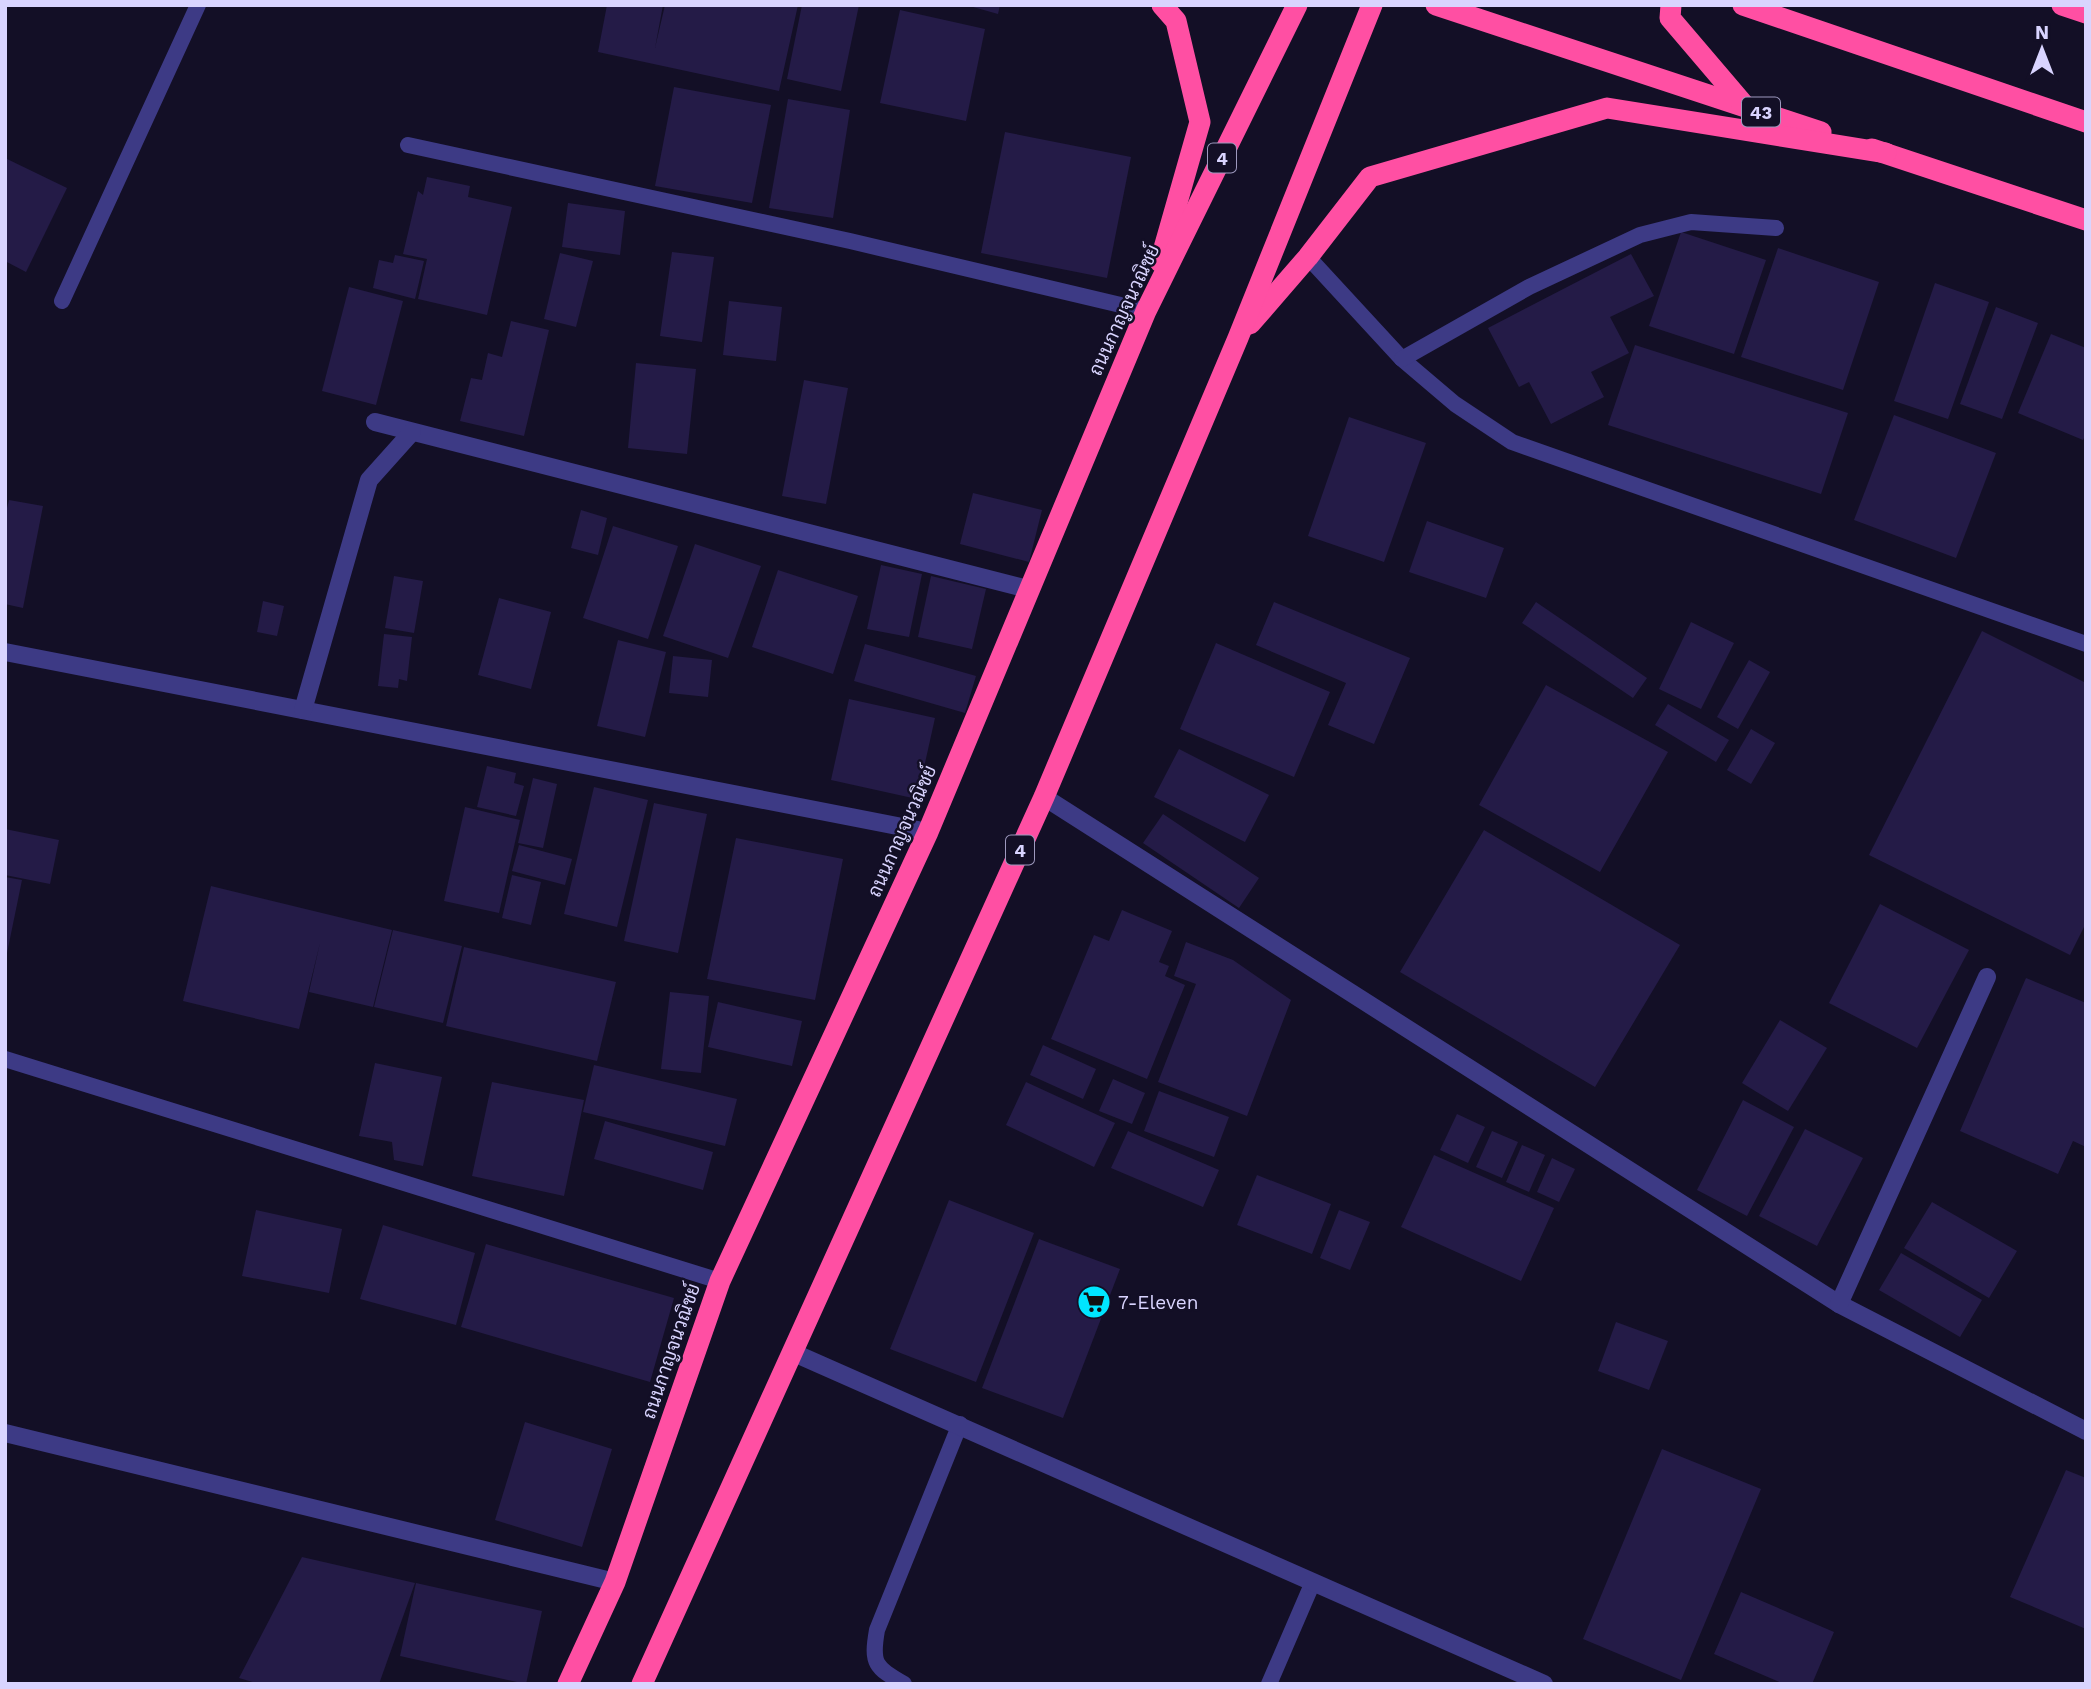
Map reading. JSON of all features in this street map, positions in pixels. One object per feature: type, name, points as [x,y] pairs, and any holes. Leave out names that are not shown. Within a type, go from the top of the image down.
[{"type":"highway","points":[[1146,311],[1200,122],[1176,21],[1162,5]]},
{"type":"highway","name":"ถนนกาญจนวณิชย์","points":[[568,1684],[615,1582],[720,1281],[929,832],[1146,311],[1297,5]]},
{"type":"highway","name":"4","points":[[642,1684],[1044,797],[1238,338],[1372,5]]},
{"type":"highway","name":"43","points":[[1436,5],[2086,220]]},
{"type":"highway","points":[[1671,5],[1670,18],[1746,107]]},
{"type":"highway","points":[[1743,5],[2086,122]]},
{"type":"highway","points":[[2062,5],[2086,13]]},
{"type":"highway","points":[[1238,338],[1308,257],[1370,177],[1607,108],[1885,153]]},
{"type":"street","points":[[375,422],[1028,589]]},
{"type":"street","points":[[303,710],[369,480],[412,432]]},
{"type":"street","points":[[5,652],[929,832]]},
{"type":"street","points":[[1044,797],[1839,1304],[2086,1431]]},
{"type":"street","points":[[1839,1304],[1987,977]]},
{"type":"street","points":[[794,1353],[1544,1684]]},
{"type":"street","points":[[5,1433],[615,1582]]},
{"type":"lane","points":[[62,301],[198,5]]},
{"type":"lane","points":[[408,145],[850,241],[1146,311]]},
{"type":"lane","points":[[1402,359],[1529,287],[1640,235],[1691,222],[1776,228]]},
{"type":"lane","points":[[1308,257],[1402,359],[1455,404],[1512,442],[2086,644]]},
{"type":"lane","points":[[5,1059],[720,1281]]},
{"type":"lane","points":[[904,1684],[879,1670],[873,1653],[877,1630],[960,1424]]},
{"type":"lane","points":[[1269,1684],[1313,1582]]},
{"type":"building","points":[[607,5],[663,5],[655,48],[665,5],[798,5],[779,91],[598,52]]},
{"type":"building","points":[[802,5],[859,5],[841,91],[787,79]]},
{"type":"building","points":[[966,5],[1000,5],[998,14]]},
{"type":"building","points":[[900,10],[985,29],[966,121],[880,103]]},
{"type":"building","points":[[674,87],[771,105],[752,203],[655,186]]},
{"type":"building","points":[[788,99],[850,110],[833,218],[769,208]]},
{"type":"building","points":[[1005,132],[1131,157],[1107,278],[981,253]]},
{"type":"building","points":[[5,158],[67,188],[26,272],[5,261]]},
{"type":"building","points":[[427,177],[470,186],[468,197],[512,207],[487,315],[418,299],[427,259],[403,254],[418,191],[423,195]]},
{"type":"building","points":[[568,203],[625,211],[620,255],[562,247]]},
{"type":"building","points":[[1681,232],[1766,260],[1734,354],[1649,326]]},
{"type":"building","points":[[1778,248],[1879,282],[1843,390],[1741,357]]},
{"type":"building","points":[[672,252],[714,257],[702,342],[660,336]]},
{"type":"building","points":[[560,253],[593,261],[576,327],[544,319]]},
{"type":"building","points":[[1631,254],[1654,296],[1610,317],[1629,353],[1591,372],[1604,397],[1551,424],[1529,382],[1519,387],[1488,328]]},
{"type":"building","points":[[395,255],[424,261],[415,299],[373,288],[379,260],[393,263]]},
{"type":"building","points":[[1935,283],[1989,302],[1948,419],[1894,401]]},
{"type":"building","points":[[349,287],[403,301],[376,405],[322,391]]},
{"type":"building","points":[[729,301],[782,307],[776,361],[723,355]]},
{"type":"building","points":[[1996,307],[2038,323],[2002,419],[1960,404]]},
{"type":"building","points":[[511,321],[549,330],[524,436],[460,421],[471,378],[482,380],[488,353],[502,357]]},
{"type":"building","points":[[2051,334],[2086,348],[2086,434],[2083,440],[2018,413]]},
{"type":"building","points":[[1635,345],[1848,413],[1821,494],[1608,425]]},
{"type":"building","points":[[636,363],[696,369],[687,454],[628,448]]},
{"type":"building","points":[[804,380],[848,388],[826,504],[782,496]]},
{"type":"building","points":[[1894,415],[1996,453],[1956,558],[1854,520]]},
{"type":"building","points":[[1349,417],[1426,443],[1384,562],[1308,536]]},
{"type":"building","points":[[973,493],[1042,510],[1029,562],[960,544]]},
{"type":"building","points":[[9,500],[43,506],[23,608],[5,604],[5,516]]},
{"type":"building","points":[[581,510],[607,518],[598,555],[571,548]]},
{"type":"building","points":[[1427,521],[1504,548],[1486,598],[1409,572]]},
{"type":"building","points":[[613,526],[678,546],[648,639],[583,618]]},
{"type":"building","points":[[695,544],[761,566],[728,658],[663,636]]},
{"type":"building","points":[[881,565],[922,574],[909,637],[867,629]]},
{"type":"building","points":[[778,570],[858,596],[833,674],[752,647]]},
{"type":"building","points":[[394,576],[423,581],[414,633],[385,628]]},
{"type":"building","points":[[931,576],[986,589],[972,649],[918,637]]},
{"type":"building","points":[[499,598],[551,612],[531,689],[478,675]]},
{"type":"building","points":[[263,601],[284,606],[277,636],[257,632]]},
{"type":"building","points":[[1274,602],[1410,658],[1374,744],[1328,725],[1346,683],[1256,645]]},
{"type":"building","points":[[1536,602],[1647,678],[1633,698],[1522,623]]},
{"type":"building","points":[[1691,622],[1734,643],[1701,709],[1659,689]]},
{"type":"building","points":[[1982,631],[2086,683],[2086,923],[2070,955],[1869,855]]},
{"type":"building","points":[[384,634],[412,637],[407,681],[399,679],[398,688],[378,686]]},
{"type":"building","points":[[618,640],[666,652],[645,737],[597,726]]},
{"type":"building","points":[[1216,643],[1330,692],[1294,777],[1180,729]]},
{"type":"building","points":[[865,644],[976,676],[965,713],[854,681]]},
{"type":"building","points":[[673,656],[712,660],[708,697],[669,693]]},
{"type":"building","points":[[1749,660],[1770,672],[1738,729],[1717,717]]},
{"type":"building","points":[[1546,685],[1668,752],[1600,872],[1479,805]]},
{"type":"building","points":[[849,699],[935,718],[917,799],[831,780]]},
{"type":"building","points":[[1668,704],[1729,740],[1716,762],[1655,725]]},
{"type":"building","points":[[1751,729],[1775,743],[1751,784],[1727,770]]},
{"type":"building","points":[[1179,749],[1269,795],[1245,842],[1154,797]]},
{"type":"building","points":[[487,766],[516,773],[514,783],[524,786],[516,816],[477,807]]},
{"type":"building","points":[[533,778],[557,784],[543,848],[518,843]]},
{"type":"building","points":[[594,787],[648,800],[617,927],[564,914]]},
{"type":"building","points":[[654,803],[707,814],[678,953],[624,941]]},
{"type":"building","points":[[465,807],[520,820],[499,913],[444,901]]},
{"type":"building","points":[[1163,814],[1259,878],[1239,908],[1143,843]]},
{"type":"building","points":[[5,829],[59,840],[50,884],[5,875]]},
{"type":"building","points":[[1484,830],[1680,945],[1595,1087],[1400,972]]},
{"type":"building","points":[[736,838],[843,859],[815,1000],[707,979]]},
{"type":"building","points":[[519,845],[572,859],[565,885],[512,871]]},
{"type":"building","points":[[512,875],[541,882],[531,925],[502,918]]},
{"type":"building","points":[[5,877],[22,880],[6,958],[5,958]]},
{"type":"building","points":[[211,886],[392,930],[373,1007],[309,992],[320,943],[299,1029],[183,1001]]},
{"type":"building","points":[[1880,904],[1969,950],[1917,1048],[1829,1003]]},
{"type":"building","points":[[1122,910],[1172,931],[1159,962],[1169,966],[1165,976],[1185,985],[1147,1079],[1051,1039],[1094,935],[1109,941]]},
{"type":"building","points":[[393,930],[462,946],[443,1023],[374,1007]]},
{"type":"building","points":[[1186,942],[1233,960],[1291,1000],[1247,1116],[1158,1082],[1196,984],[1174,976]]},
{"type":"building","points":[[464,947],[616,982],[597,1061],[446,1026]]},
{"type":"building","points":[[2026,978],[2086,1003],[2086,1147],[2073,1141],[2058,1174],[1960,1131]]},
{"type":"building","points":[[670,992],[709,996],[701,1073],[661,1069]]},
{"type":"building","points":[[718,1002],[802,1021],[792,1066],[708,1047]]},
{"type":"building","points":[[1780,1020],[1827,1048],[1788,1111],[1742,1083]]},
{"type":"building","points":[[1043,1045],[1096,1069],[1083,1099],[1030,1075]]},
{"type":"building","points":[[375,1063],[442,1077],[423,1166],[394,1160],[392,1142],[359,1136]]},
{"type":"building","points":[[594,1065],[737,1099],[725,1146],[583,1112]]},
{"type":"building","points":[[1113,1079],[1145,1093],[1132,1124],[1099,1111]]},
{"type":"building","points":[[492,1082],[584,1100],[564,1196],[472,1176]]},
{"type":"building","points":[[1026,1082],[1115,1123],[1094,1167],[1006,1125]]},
{"type":"building","points":[[1159,1091],[1229,1117],[1214,1157],[1144,1131]]},
{"type":"building","points":[[1743,1100],[1794,1127],[1747,1216],[1697,1190]]},
{"type":"building","points":[[1457,1114],[1485,1127],[1468,1163],[1440,1150]]},
{"type":"building","points":[[605,1121],[713,1152],[703,1190],[594,1159]]},
{"type":"building","points":[[1805,1129],[1863,1158],[1817,1246],[1759,1216]]},
{"type":"building","points":[[1128,1131],[1219,1170],[1203,1207],[1111,1168]]},
{"type":"building","points":[[1492,1131],[1518,1142],[1502,1178],[1476,1167]]},
{"type":"building","points":[[1522,1145],[1545,1155],[1529,1192],[1506,1182]]},
{"type":"building","points":[[1434,1155],[1554,1208],[1521,1281],[1401,1227]]},
{"type":"building","points":[[1552,1158],[1575,1169],[1559,1202],[1537,1192]]},
{"type":"building","points":[[1257,1175],[1331,1204],[1312,1254],[1237,1225]]},
{"type":"building","points":[[949,1200],[1034,1233],[976,1382],[890,1349]]},
{"type":"building","points":[[1932,1202],[2017,1251],[1989,1298],[1904,1248]]},
{"type":"building","points":[[256,1210],[342,1229],[329,1293],[242,1276]]},
{"type":"building","points":[[1339,1210],[1370,1222],[1350,1270],[1320,1258]]},
{"type":"building","points":[[383,1225],[475,1253],[456,1325],[360,1299]]},
{"type":"building","points":[[1039,1239],[1120,1269],[1063,1418],[982,1388]]},
{"type":"building","points":[[486,1244],[674,1298],[650,1382],[461,1327]]},
{"type":"building","points":[[1901,1253],[1982,1300],[1960,1337],[1879,1290]]},
{"type":"building","points":[[1616,1322],[1668,1341],[1649,1390],[1598,1371]]},
{"type":"building","points":[[525,1422],[612,1449],[582,1547],[495,1520]]},
{"type":"building","points":[[1662,1449],[1761,1489],[1681,1680],[1583,1639]]},
{"type":"building","points":[[2066,1470],[2086,1478],[2086,1629],[2010,1597]]},
{"type":"building","points":[[302,1557],[415,1583],[379,1684],[259,1684],[239,1678]]},
{"type":"building","points":[[416,1583],[542,1611],[526,1684],[400,1656]]},
{"type":"building","points":[[1741,1592],[1834,1632],[1812,1684],[1784,1684],[1714,1654]]},
{"type":"place","name":"7-Eleven","points":[[1094,1302]]}]
